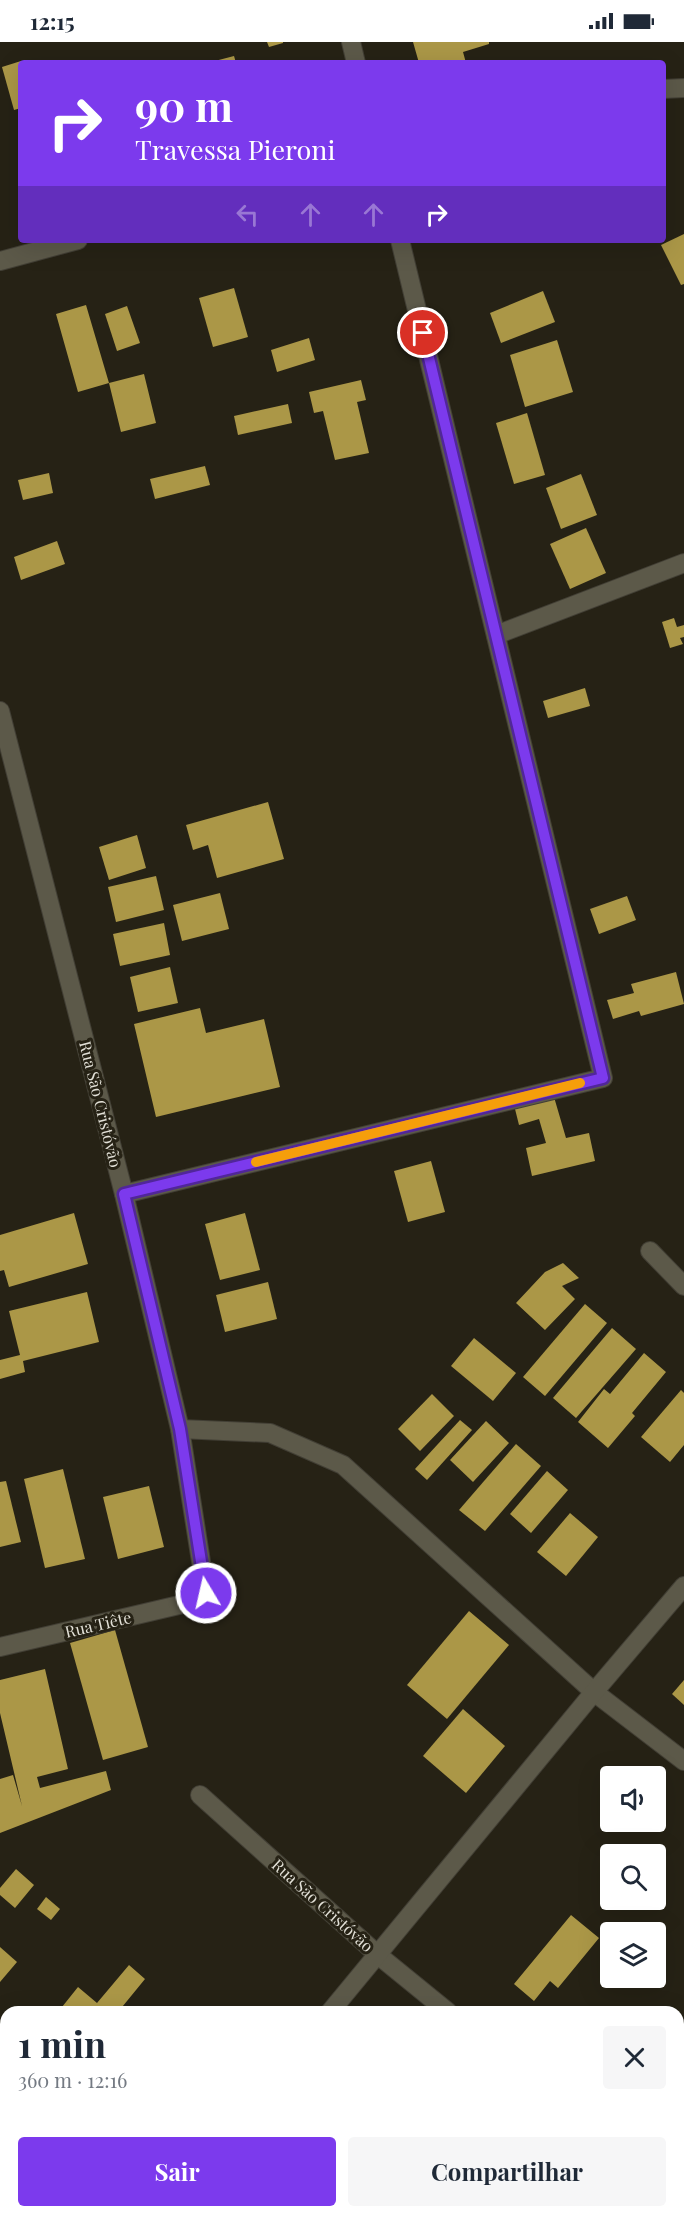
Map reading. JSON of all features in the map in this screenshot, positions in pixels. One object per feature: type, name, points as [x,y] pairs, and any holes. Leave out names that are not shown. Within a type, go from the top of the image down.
[{"type":"street","points":[[351,42],[355,60]]},
{"type":"street","points":[[666,89],[684,88]]},
{"type":"street","points":[[0,261],[67,243]]},
{"type":"street","points":[[124,1194],[603,1078],[401,243]]},
{"type":"street","points":[[496,635],[684,563]]},
{"type":"street","name":"Rua São Cristóvão","points":[[0,711],[124,1194],[180,1429],[206,1593],[196,1601]]},
{"type":"street","points":[[650,1251],[684,1286]]},
{"type":"street","points":[[180,1429],[270,1432],[343,1464],[594,1692],[684,1761]]},
{"type":"street","points":[[335,2006],[684,1586]]},
{"type":"street","name":"Rua Tiête","points":[[0,1647],[196,1601]]},
{"type":"street","name":"Rua São Cristóvão","points":[[200,1795],[378,1955],[441,2006]]},
{"type":"building","points":[[267,42],[283,42],[283,43],[269,47]]},
{"type":"building","points":[[413,42],[489,42],[489,44],[463,52],[465,60],[418,60]]},
{"type":"building","points":[[234,56],[235,60],[219,60]]},
{"type":"building","points":[[18,62],[18,109],[14,110],[2,67]]},
{"type":"building","points":[[684,234],[684,284],[681,285],[661,245]]},
{"type":"building","points":[[234,288],[248,337],[213,347],[199,298]]},
{"type":"building","points":[[543,291],[555,322],[501,343],[490,313]]},
{"type":"building","points":[[86,305],[109,383],[78,392],[56,314]]},
{"type":"building","points":[[127,306],[140,343],[117,351],[105,314]]},
{"type":"building","points":[[309,338],[315,360],[277,372],[271,350]]},
{"type":"building","points":[[557,340],[573,392],[525,407],[510,355]]},
{"type":"building","points":[[144,374],[156,423],[121,432],[109,383]]},
{"type":"building","points":[[361,380],[366,400],[357,402],[369,453],[335,460],[323,411],[314,413],[309,392]]},
{"type":"building","points":[[288,404],[292,423],[238,435],[234,416]]},
{"type":"building","points":[[527,413],[545,475],[514,484],[496,423]]},
{"type":"building","points":[[205,466],[210,485],[155,499],[150,479]]},
{"type":"building","points":[[49,473],[53,493],[23,500],[18,480]]},
{"type":"building","points":[[581,474],[597,515],[561,529],[546,488]]},
{"type":"building","points":[[586,528],[606,573],[570,589],[550,544]]},
{"type":"building","points":[[57,541],[65,564],[21,580],[14,557]]},
{"type":"building","points":[[674,618],[677,627],[684,625],[684,637],[680,638],[683,644],[670,648],[662,622]]},
{"type":"building","points":[[585,688],[590,706],[548,718],[543,701]]},
{"type":"building","points":[[268,802],[284,859],[217,878],[208,845],[193,850],[186,825]]},
{"type":"building","points":[[137,835],[146,868],[109,880],[99,847]]},
{"type":"building","points":[[156,876],[164,910],[116,922],[108,887]]},
{"type":"building","points":[[220,893],[229,929],[182,941],[173,905]]},
{"type":"building","points":[[627,896],[636,920],[599,934],[590,909]]},
{"type":"building","points":[[164,923],[170,955],[120,966],[113,934]]},
{"type":"building","points":[[170,967],[178,1003],[138,1012],[130,977]]},
{"type":"building","points":[[676,972],[684,1004],[641,1016],[639,1011],[613,1019],[607,1000],[634,993],[631,984]]},
{"type":"building","points":[[200,1008],[206,1033],[264,1019],[280,1087],[156,1117],[134,1024]]},
{"type":"building","points":[[554,1097],[566,1138],[589,1133],[595,1161],[532,1176],[526,1148],[546,1143],[539,1119],[519,1125],[515,1109]]},
{"type":"building","points":[[431,1161],[445,1212],[408,1222],[394,1171]]},
{"type":"building","points":[[74,1213],[88,1264],[9,1287],[4,1270],[0,1271],[0,1235]]},
{"type":"building","points":[[245,1213],[260,1270],[220,1280],[205,1224]]},
{"type":"building","points":[[563,1263],[579,1278],[562,1286],[575,1299],[545,1330],[516,1303],[545,1272]]},
{"type":"building","points":[[268,1282],[277,1319],[225,1332],[216,1295]]},
{"type":"building","points":[[87,1292],[99,1342],[23,1361],[25,1372],[0,1379],[0,1360],[20,1355],[9,1311]]},
{"type":"building","points":[[585,1304],[607,1323],[545,1396],[523,1377]]},
{"type":"building","points":[[612,1328],[636,1349],[576,1418],[553,1398]]},
{"type":"building","points":[[474,1338],[516,1373],[493,1401],[451,1366]]},
{"type":"building","points":[[644,1353],[666,1372],[632,1413],[635,1416],[608,1448],[578,1422],[604,1389],[610,1394]]},
{"type":"building","points":[[681,1390],[684,1393],[684,1445],[670,1462],[641,1437]]},
{"type":"building","points":[[432,1394],[454,1416],[420,1451],[398,1429]]},
{"type":"building","points":[[460,1420],[472,1430],[427,1480],[415,1469]]},
{"type":"building","points":[[486,1421],[509,1443],[473,1482],[450,1460]]},
{"type":"building","points":[[516,1444],[541,1466],[485,1531],[459,1510]]},
{"type":"building","points":[[63,1469],[85,1559],[45,1568],[24,1479]]},
{"type":"building","points":[[547,1471],[568,1490],[531,1533],[510,1514]]},
{"type":"building","points":[[6,1481],[21,1542],[0,1547],[0,1482]]},
{"type":"building","points":[[149,1486],[164,1547],[118,1559],[103,1497]]},
{"type":"building","points":[[570,1513],[598,1537],[566,1576],[537,1552]]},
{"type":"building","points":[[469,1611],[509,1645],[447,1719],[407,1685]]},
{"type":"building","points":[[115,1630],[148,1747],[103,1760],[70,1643]]},
{"type":"building","points":[[45,1669],[68,1769],[37,1777],[40,1788],[106,1771],[111,1790],[0,1833],[0,1779],[13,1775],[22,1806],[0,1713],[0,1680]]},
{"type":"building","points":[[684,1680],[684,1705],[672,1694]]},
{"type":"building","points":[[463,1709],[505,1746],[466,1793],[423,1756]]},
{"type":"building","points":[[16,1869],[34,1885],[15,1908],[0,1895],[0,1888]]},
{"type":"building","points":[[46,1897],[60,1909],[51,1920],[37,1909]]},
{"type":"building","points":[[571,1915],[599,1938],[558,1988],[550,1981],[534,2001],[514,1984]]},
{"type":"building","points":[[0,1947],[17,1962],[0,1982]]},
{"type":"building","points":[[129,1965],[145,1979],[123,2006],[63,2006],[78,1987],[97,2003]]},
{"type":"slow traffic","points":[[256,1162],[580,1083]]},
{"type":"route","points":[[206,1593],[180,1429],[124,1194],[603,1078],[423,333]]}]
